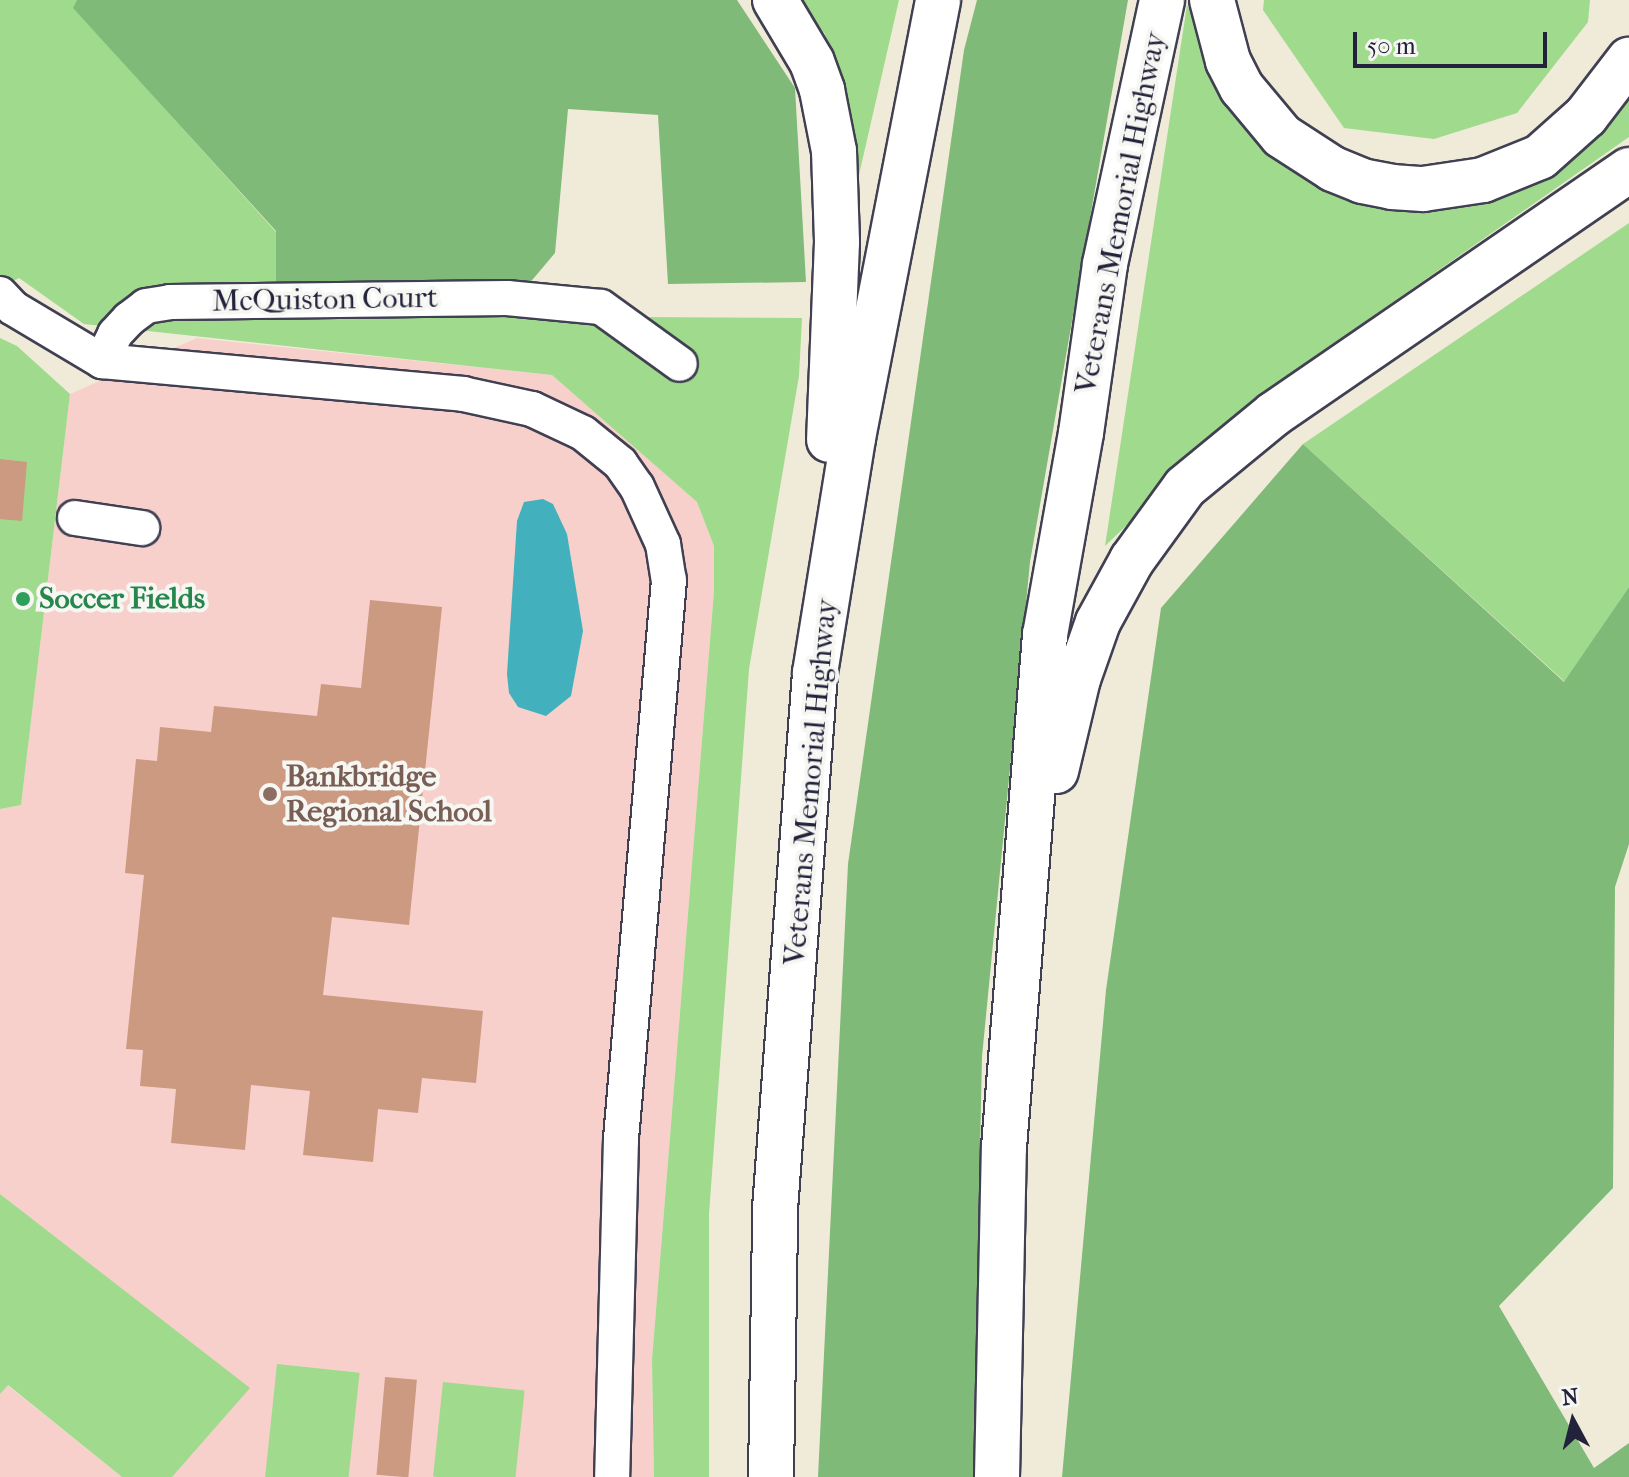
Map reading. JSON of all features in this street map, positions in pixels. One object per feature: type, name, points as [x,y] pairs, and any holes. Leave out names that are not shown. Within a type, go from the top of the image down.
[{"type":"highway","points":[[775,0],[812,62],[822,90],[834,151],[837,242],[826,488],[839,522]]},
{"type":"highway","name":"Veterans Memorial Highway","points":[[771,1477],[776,1193],[815,673],[839,522],[938,0]]},
{"type":"highway","name":"Veterans Memorial Highway","points":[[997,1477],[1004,1147],[1045,635],[1081,433],[1105,264],[1162,0]]},
{"type":"highway","points":[[1212,0],[1228,61],[1242,88],[1282,136],[1333,169],[1362,181],[1392,187],[1423,189],[1483,180],[1540,157],[1586,116],[1629,60]]},
{"type":"highway","points":[[1029,831],[1050,801],[1078,679],[1098,622],[1132,560],[1185,487],[1274,414],[1629,170]]},
{"type":"street","points":[[0,294],[13,308],[102,361],[433,391],[511,403],[557,419],[583,433],[620,463],[650,512],[663,544],[669,580],[621,1139],[612,1477]]},
{"type":"street","name":"McQuiston Court","points":[[102,361],[115,334],[129,319],[146,306],[170,302],[507,298],[601,307],[680,364]]},
{"type":"street","points":[[75,518],[142,528]]},
{"type":"shaded area","points":[[197,338],[552,375],[697,502],[714,546],[714,591],[652,1360],[654,1477],[172,1477],[249,1388],[0,1194],[0,809],[21,805],[70,394]]},
{"type":"shaded area","points":[[7,1385],[122,1477],[0,1477],[0,1394]]},
{"type":"green space","points":[[0,0],[77,0],[74,8],[276,232],[277,315],[802,318],[799,376],[749,669],[709,1214],[709,1477],[654,1477],[652,1360],[714,591],[714,546],[697,502],[552,375],[84,324],[19,278],[0,288]]},
{"type":"green space","points":[[77,0],[737,0],[795,88],[806,282],[668,284],[658,115],[568,109],[555,253],[528,285],[276,286],[276,231],[73,8]]},
{"type":"green space","points":[[794,0],[899,0],[856,188],[825,34]]},
{"type":"green space","points":[[977,0],[1128,0],[1030,562],[982,1057],[973,1477],[818,1477],[848,864],[964,50]]},
{"type":"green space","points":[[1264,0],[1590,0],[1588,22],[1517,113],[1434,139],[1344,128],[1263,10]]},
{"type":"green space","points":[[1187,5],[1270,154],[1394,212],[1495,189],[1629,98],[1629,137],[1270,388],[1105,546]]},
{"type":"green space","points":[[1629,223],[1629,587],[1565,682],[1303,444]]},
{"type":"green space","name":"Soccer Fields","points":[[0,338],[17,346],[70,394],[21,805],[0,809]]},
{"type":"green space","points":[[1303,444],[1564,682],[1629,587],[1629,844],[1615,887],[1613,1188],[1499,1306],[1594,1468],[1629,1443],[1629,1477],[1062,1477],[1106,990],[1161,608]]},
{"type":"green space","points":[[0,1194],[250,1388],[172,1477],[122,1477],[8,1385],[0,1394]]},
{"type":"green space","points":[[277,1364],[360,1373],[349,1477],[265,1477]]},
{"type":"green space","points":[[443,1382],[525,1391],[515,1477],[433,1476]]},
{"type":"water","points":[[543,499],[553,504],[567,534],[583,631],[571,696],[546,716],[518,707],[509,693],[507,674],[517,521],[524,502]]},
{"type":"building","points":[[0,459],[27,462],[22,521],[0,519]]},
{"type":"building","points":[[370,600],[442,607],[409,925],[332,917],[323,995],[483,1011],[476,1083],[422,1078],[418,1113],[378,1109],[373,1162],[303,1155],[310,1091],[251,1085],[245,1150],[171,1143],[176,1089],[140,1086],[143,1050],[126,1049],[144,875],[125,873],[136,759],[157,761],[160,727],[211,732],[214,706],[317,716],[321,684],[361,688]]},
{"type":"building","points":[[385,1377],[417,1380],[408,1477],[376,1475]]},
{"type":"place","name":"Soccer Fields","points":[[23,599]]},
{"type":"place","name":"Bankbridge Regional School","points":[[270,794]]}]
